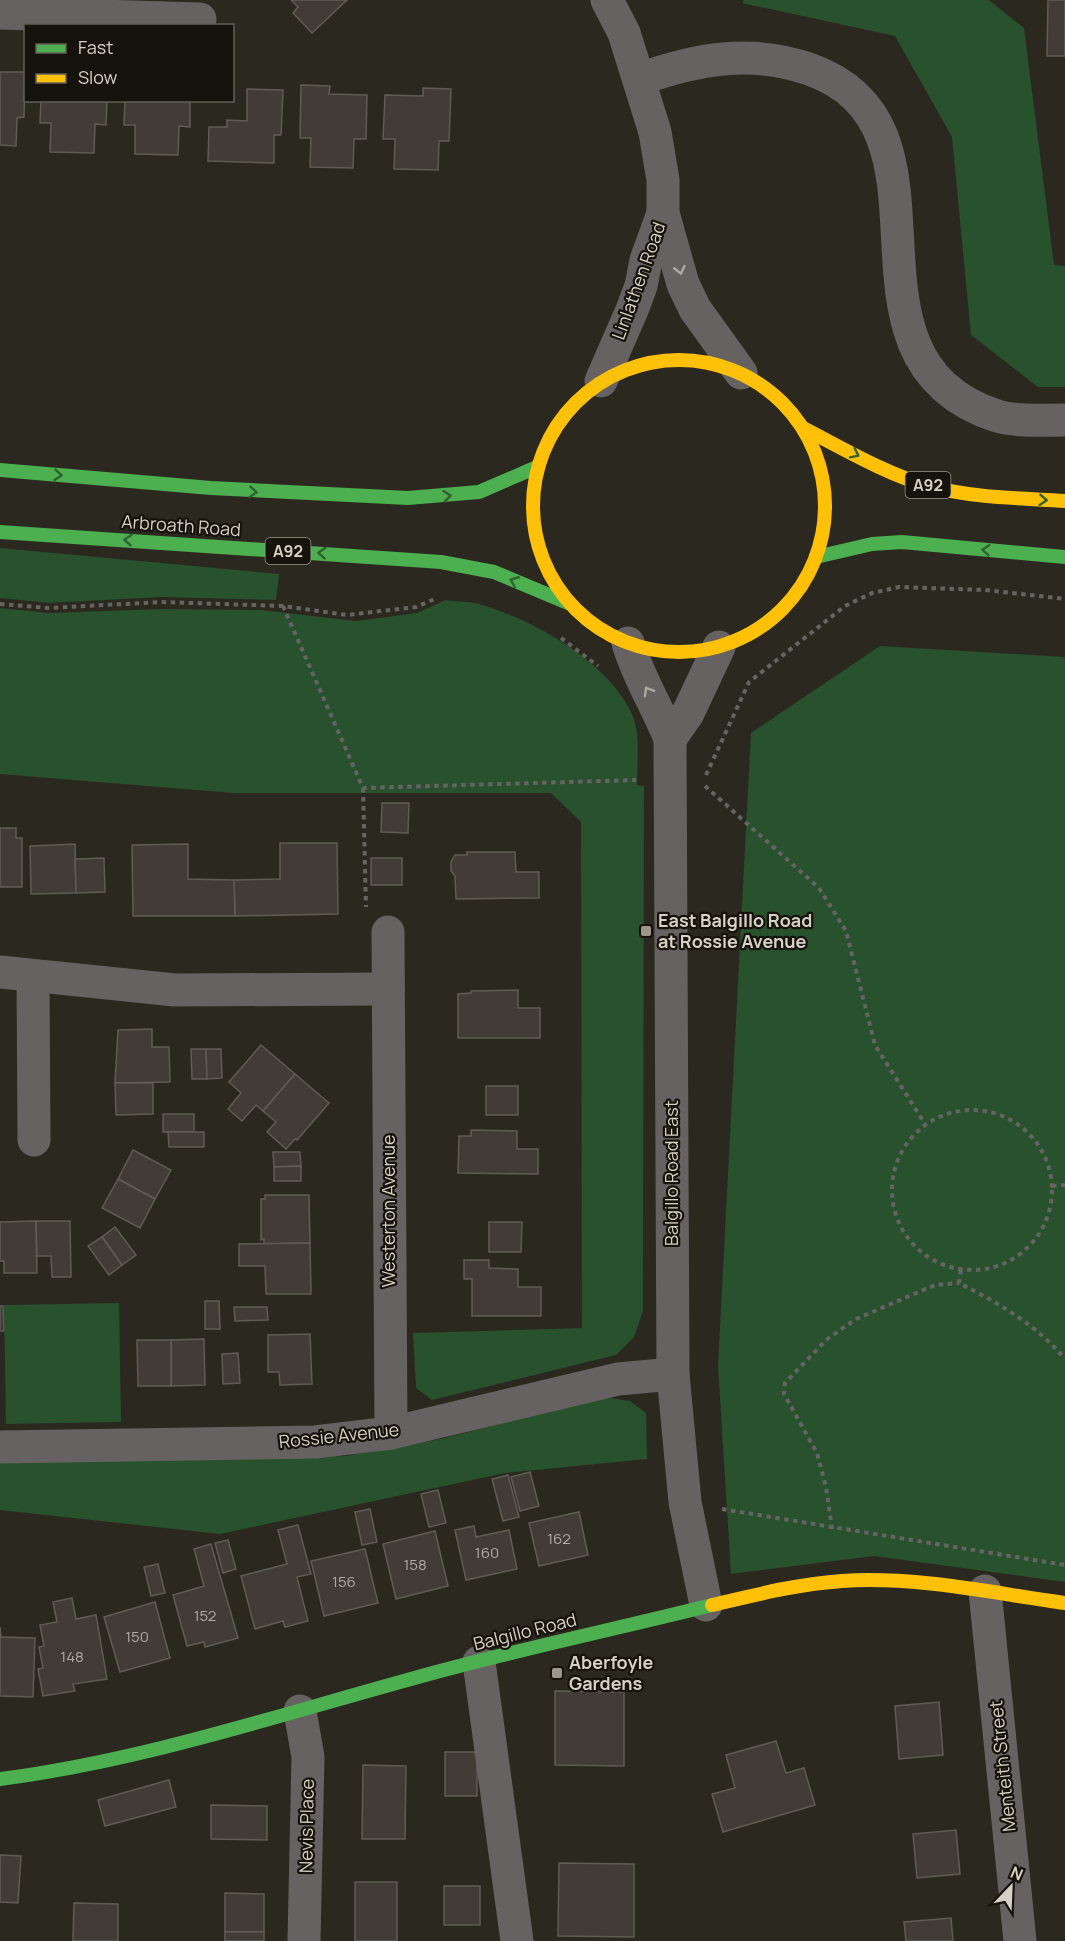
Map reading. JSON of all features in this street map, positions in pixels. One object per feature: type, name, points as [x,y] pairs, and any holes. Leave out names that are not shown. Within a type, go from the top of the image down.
[{"type":"main road","name":"A92","points":[[670,360],[706,362],[741,373],[776,396],[803,428],[817,458],[825,491],[825,524],[816,557],[794,597],[760,628],[719,647],[673,652],[628,644],[596,627],[568,603],[548,573],[536,538],[532,502],[537,467],[551,433],[573,404],[601,381],[634,366],[670,360]]},
{"type":"main road","name":"A92","points":[[803,428],[875,464],[946,490],[1065,501]]},
{"type":"main road","points":[[0,470],[265,493],[407,498],[445,497],[479,492],[507,483],[537,467]]},
{"type":"main road","name":"Arbroath Road","points":[[0,532],[441,562],[494,572],[568,603]]},
{"type":"main road","points":[[816,557],[872,544],[902,542],[1065,557]]},
{"type":"main road","name":"Balgillo Road","points":[[0,1779],[62,1771],[300,1711],[413,1678],[774,1590],[842,1581],[903,1581],[985,1590],[1065,1603]]},
{"type":"street","name":"Linlathen Road","points":[[607,0],[624,33],[655,132],[663,180],[663,213],[683,284],[695,309],[741,373]]},
{"type":"street","points":[[0,13],[36,7],[200,20]]},
{"type":"street","points":[[640,79],[708,59],[748,57],[792,63],[826,75],[852,93],[873,118],[885,140],[892,167],[905,318],[914,346],[931,375],[961,400],[999,416],[1065,420]]},
{"type":"street","name":"Linlathen Road","points":[[601,381],[641,286],[646,260],[663,213]]},
{"type":"street","name":"Balgillo Road East","points":[[628,644],[636,670],[657,707],[670,739],[673,1374],[685,1502],[706,1605]]},
{"type":"street","points":[[670,739],[688,714],[719,647]]},
{"type":"street","name":"Westerton Avenue","points":[[388,932],[391,1433]]},
{"type":"street","points":[[0,972],[175,990],[388,989]]},
{"type":"street","points":[[33,976],[34,1140]]},
{"type":"street","name":"Rossie Avenue","points":[[0,1447],[315,1442],[391,1433],[618,1379],[673,1374]]},
{"type":"street","name":"Menteith Street","points":[[985,1590],[1020,1941]]},
{"type":"street","points":[[479,1662],[517,1941]]},
{"type":"street","name":"Nevis Place","points":[[300,1711],[309,1756],[304,1941]]},
{"type":"path","points":[[925,1124],[875,1045],[846,931],[819,888],[702,783],[726,726],[749,682],[845,606],[872,593],[899,587],[985,590],[1065,599]]},
{"type":"path","points":[[0,604],[50,608],[161,602],[283,606],[346,615],[372,614],[416,607],[446,596]]},
{"type":"path","points":[[283,606],[363,788],[367,932],[388,932]]},
{"type":"path","points":[[552,632],[605,673]]},
{"type":"path","points":[[363,788],[641,780]]},
{"type":"path","points":[[965,1110],[987,1111],[1007,1118],[1025,1129],[1039,1146],[1049,1165],[1052,1204],[1046,1221],[1026,1250],[996,1267],[978,1270],[961,1270],[938,1263],[918,1250],[903,1231],[894,1209],[892,1185],[897,1162],[908,1141],[925,1124],[944,1114],[965,1110]]},
{"type":"path","points":[[1052,1186],[1065,1185]]},
{"type":"path","points":[[959,1284],[961,1270]]},
{"type":"path","points":[[832,1529],[826,1487],[817,1453],[784,1394],[785,1383],[826,1340],[855,1319],[935,1286],[959,1284],[992,1299],[1039,1333],[1065,1359]]},
{"type":"path","points":[[685,1502],[832,1529],[1065,1565]]},
{"type":"green space","points":[[744,0],[989,0],[1024,28],[1054,265],[1065,266],[1065,387],[1038,387],[971,335],[952,137],[895,36],[742,3]]},
{"type":"green space","points":[[0,548],[279,574],[276,600],[162,597],[48,603],[0,598]]},
{"type":"green space","points":[[446,600],[469,602],[502,612],[546,632],[567,645],[605,676],[620,694],[634,720],[638,748],[637,785],[644,786],[643,1311],[634,1337],[616,1355],[432,1400],[416,1388],[413,1333],[582,1328],[581,822],[551,793],[233,793],[0,774],[0,608],[48,613],[162,609],[261,610],[356,621],[417,613]]},
{"type":"green space","points":[[880,646],[1065,657],[1065,1582],[874,1556],[731,1574],[718,1366],[751,733]]},
{"type":"green space","points":[[119,1303],[121,1422],[6,1424],[4,1305]]},
{"type":"green space","points":[[605,1397],[630,1401],[646,1413],[647,1459],[505,1473],[220,1534],[0,1510],[0,1462],[346,1456],[441,1439]]},
{"type":"building","points":[[291,0],[347,0],[312,33],[293,13],[298,7]]},
{"type":"building","points":[[1048,0],[1065,0],[1065,56],[1047,56]]},
{"type":"building","points":[[0,72],[24,72],[24,117],[17,118],[16,146],[0,145]]},
{"type":"building","points":[[301,85],[330,86],[329,94],[367,95],[366,139],[354,139],[353,168],[310,167],[311,138],[300,138]]},
{"type":"building","points":[[423,88],[451,89],[449,141],[439,141],[438,170],[394,169],[395,139],[383,139],[385,95],[423,96]]},
{"type":"building","points":[[247,89],[283,90],[281,135],[274,135],[274,163],[208,161],[209,127],[227,127],[227,120],[247,121]]},
{"type":"building","points":[[41,102],[107,102],[106,125],[95,124],[94,153],[50,152],[51,123],[40,123]]},
{"type":"building","points":[[125,102],[190,102],[190,127],[179,126],[178,155],[135,154],[135,125],[124,125]]},
{"type":"building","points":[[382,803],[409,803],[408,833],[381,832]]},
{"type":"building","points":[[0,828],[16,828],[16,838],[22,838],[22,887],[0,887]]},
{"type":"building","points":[[280,843],[337,843],[338,914],[235,916],[234,880],[280,879]]},
{"type":"building","points":[[75,844],[76,893],[31,894],[30,846]]},
{"type":"building","points":[[188,844],[188,879],[234,880],[235,916],[133,916],[132,845]]},
{"type":"building","points":[[467,852],[515,852],[516,872],[539,872],[539,898],[456,899],[455,876],[451,871],[451,862],[455,855],[467,855]]},
{"type":"building","points":[[104,858],[105,892],[76,893],[75,859]]},
{"type":"building","points":[[371,858],[402,858],[402,885],[371,885]]},
{"type":"building","points":[[518,990],[518,1008],[540,1008],[540,1038],[458,1038],[458,994],[471,993],[471,991]]},
{"type":"building","points":[[152,1029],[152,1047],[169,1047],[170,1082],[115,1083],[118,1030]]},
{"type":"building","points":[[261,1045],[295,1074],[263,1111],[256,1105],[242,1121],[228,1109],[241,1093],[229,1082]]},
{"type":"building","points":[[191,1049],[206,1049],[207,1079],[192,1079]]},
{"type":"building","points":[[206,1049],[221,1049],[222,1078],[207,1079]]},
{"type":"building","points":[[295,1074],[329,1103],[297,1140],[295,1139],[286,1149],[267,1132],[276,1122],[263,1111]]},
{"type":"building","points":[[115,1083],[153,1083],[153,1114],[116,1115]]},
{"type":"building","points":[[486,1086],[518,1086],[518,1115],[486,1115]]},
{"type":"building","points":[[163,1114],[194,1114],[194,1132],[163,1132]]},
{"type":"building","points":[[471,1130],[517,1131],[517,1149],[538,1149],[538,1174],[458,1173],[459,1136],[471,1136]]},
{"type":"building","points":[[168,1132],[204,1132],[204,1147],[169,1147]]},
{"type":"building","points":[[133,1150],[171,1170],[155,1199],[118,1179]]},
{"type":"building","points":[[273,1152],[300,1152],[301,1166],[274,1167]]},
{"type":"building","points":[[301,1166],[301,1181],[274,1181],[274,1167]]},
{"type":"building","points":[[118,1179],[155,1199],[140,1228],[102,1208]]},
{"type":"building","points":[[265,1195],[309,1195],[310,1243],[264,1244],[264,1239],[261,1240],[261,1199],[265,1199]]},
{"type":"building","points":[[36,1221],[37,1273],[4,1273],[4,1261],[0,1261],[0,1222]]},
{"type":"building","points":[[36,1221],[70,1221],[71,1277],[52,1277],[51,1256],[37,1256]]},
{"type":"building","points":[[489,1222],[522,1222],[521,1252],[489,1252]]},
{"type":"building","points":[[115,1227],[136,1255],[122,1265],[102,1237]]},
{"type":"building","points":[[102,1237],[122,1265],[109,1275],[88,1246]]},
{"type":"building","points":[[310,1243],[311,1294],[266,1294],[265,1266],[239,1266],[239,1244]]},
{"type":"building","points":[[464,1260],[489,1260],[489,1268],[518,1269],[518,1287],[541,1287],[541,1316],[472,1316],[472,1279],[464,1279]]},
{"type":"building","points":[[205,1301],[219,1301],[220,1329],[205,1329]]},
{"type":"building","points":[[0,1306],[3,1306],[4,1331],[0,1331]]},
{"type":"building","points":[[234,1307],[267,1307],[268,1320],[235,1321]]},
{"type":"building","points":[[310,1334],[312,1384],[280,1385],[279,1372],[268,1372],[268,1335]]},
{"type":"building","points":[[204,1339],[205,1385],[171,1386],[171,1340]]},
{"type":"building","points":[[137,1340],[171,1340],[171,1386],[138,1386]]},
{"type":"building","points":[[238,1353],[240,1383],[223,1384],[222,1354]]},
{"type":"building","points":[[530,1472],[539,1506],[520,1511],[511,1477]]},
{"type":"building","points":[[508,1475],[519,1517],[503,1521],[492,1479]]},
{"type":"building","points":[[438,1490],[446,1523],[429,1527],[421,1494]]},
{"type":"building","points":[[370,1509],[377,1542],[362,1545],[355,1512]]},
{"type":"building","points":[[579,1512],[588,1555],[539,1566],[529,1523]]},
{"type":"building","points":[[298,1525],[311,1574],[297,1577],[308,1621],[285,1627],[283,1621],[255,1629],[241,1576],[287,1564],[278,1530]]},
{"type":"building","points":[[474,1526],[476,1537],[509,1530],[517,1569],[466,1580],[455,1530]]},
{"type":"building","points":[[435,1531],[448,1586],[396,1599],[383,1544]]},
{"type":"building","points":[[228,1540],[236,1569],[223,1573],[215,1543]]},
{"type":"building","points":[[211,1544],[238,1638],[205,1647],[204,1642],[187,1646],[173,1595],[204,1586],[194,1549]]},
{"type":"building","points":[[365,1549],[378,1603],[324,1616],[311,1561]]},
{"type":"building","points":[[158,1564],[165,1593],[151,1596],[144,1567]]},
{"type":"building","points":[[72,1598],[76,1619],[96,1615],[107,1679],[73,1684],[75,1691],[43,1696],[38,1669],[43,1668],[39,1647],[44,1646],[40,1625],[57,1622],[53,1602]]},
{"type":"building","points":[[155,1602],[170,1658],[120,1672],[104,1617]]},
{"type":"building","points":[[0,1627],[1,1637],[35,1638],[33,1697],[0,1696]]},
{"type":"building","points":[[555,1691],[624,1692],[624,1766],[555,1765]]},
{"type":"building","points":[[939,1702],[943,1755],[899,1759],[895,1706]]},
{"type":"building","points":[[776,1741],[786,1773],[804,1768],[815,1805],[723,1832],[712,1794],[735,1788],[726,1755]]},
{"type":"building","points":[[445,1752],[477,1752],[477,1796],[445,1796]]},
{"type":"building","points":[[363,1765],[406,1766],[405,1839],[362,1839]]},
{"type":"building","points":[[169,1780],[176,1807],[105,1826],[98,1800]]},
{"type":"building","points":[[211,1805],[267,1806],[267,1840],[211,1839]]},
{"type":"building","points":[[956,1830],[960,1874],[917,1878],[913,1834]]},
{"type":"building","points":[[0,1855],[21,1856],[18,1903],[0,1902]]},
{"type":"building","points":[[559,1863],[634,1864],[634,1937],[558,1936]]},
{"type":"building","points":[[355,1882],[397,1882],[397,1941],[355,1941]]},
{"type":"building","points":[[444,1886],[480,1886],[480,1925],[444,1925]]},
{"type":"building","points":[[225,1893],[264,1894],[264,1932],[225,1932]]},
{"type":"building","points":[[74,1903],[118,1904],[118,1941],[73,1941]]},
{"type":"building","points":[[951,1918],[953,1941],[906,1941],[904,1922]]},
{"type":"building","points":[[225,1932],[264,1932],[264,1941],[225,1941]]},
{"type":"traffic: fast","points":[[0,470],[211,488],[408,498],[479,492],[537,467]]},
{"type":"traffic: fast","points":[[0,532],[441,562],[494,572],[568,603]]},
{"type":"traffic: fast","points":[[816,557],[872,544],[902,542],[1065,557]]},
{"type":"traffic: fast","points":[[0,1779],[52,1771],[156,1749],[448,1669],[712,1605]]},
{"type":"traffic: slow","points":[[679,360],[721,366],[748,377],[772,393],[792,413],[808,437],[819,464],[825,506],[819,548],[808,575],[792,599],[772,619],[748,635],[721,646],[679,652],[637,646],[610,635],[586,619],[566,599],[550,575],[539,548],[533,506],[539,464],[550,437],[566,413],[586,393],[610,377],[637,366],[679,360]]},
{"type":"traffic: slow","points":[[803,428],[880,467],[928,486],[979,495],[1065,501]]},
{"type":"traffic: slow","points":[[712,1605],[777,1590],[842,1581],[870,1580],[954,1586],[1065,1603]]},
{"type":"place","name":"East Balgillo Road at Rossie Avenue","points":[[646,931]]},
{"type":"place","name":"Aberfoyle Gardens","points":[[557,1673]]}]
